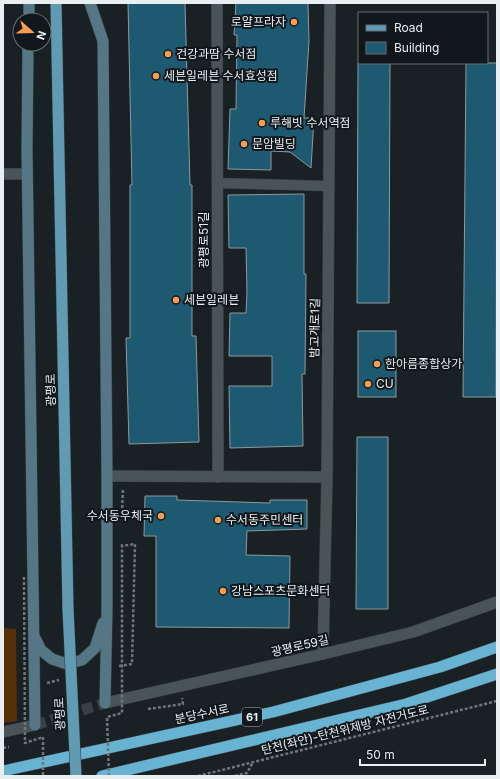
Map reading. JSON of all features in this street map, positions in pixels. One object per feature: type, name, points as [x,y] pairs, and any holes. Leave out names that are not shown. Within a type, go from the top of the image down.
[{"type":"highway","name":"분당수서로","points":[[3,771],[273,712],[440,667],[497,647]]},
{"type":"highway","name":"61","points":[[102,776],[406,704],[497,674]]},
{"type":"main road","name":"광평로","points":[[56,3],[68,609],[76,776]]},
{"type":"main road","points":[[90,3],[103,41],[107,476],[105,703]]},
{"type":"main road","points":[[28,52],[28,174],[35,725]]},
{"type":"main road","points":[[34,635],[41,650],[52,659],[67,664],[82,660],[95,648],[107,609]]},
{"type":"street","name":"광평로51길","points":[[217,3],[218,477]]},
{"type":"street","name":"밤고개로1길","points":[[323,654],[327,477],[330,3]]},
{"type":"street","points":[[3,174],[28,174]]},
{"type":"street","points":[[107,476],[327,477]]},
{"type":"street","name":"광평로59길","points":[[105,703],[323,654],[413,632],[497,602]]},
{"type":"street","points":[[3,732],[35,725]]},
{"type":"lane","points":[[217,183],[330,186]]},
{"type":"path","points":[[122,546],[122,713]]},
{"type":"path","points":[[24,577],[25,743],[42,738],[44,776]]},
{"type":"path","name":"탄천(좌안)-탄천위제방 자전거도로","points":[[198,776],[497,702]]},
{"type":"path","points":[[145,710],[183,704]]},
{"type":"path","points":[[109,776],[107,717],[130,712]]},
{"type":"path","points":[[235,776],[247,773],[254,761]]},
{"type":"shaded area","points":[[3,628],[16,629],[17,721],[3,723]]},
{"type":"building","points":[[128,3],[185,3],[190,185],[192,185],[192,336],[196,336],[199,442],[129,444],[126,338],[130,338],[130,185],[132,185]]},
{"type":"building","points":[[236,3],[308,3],[309,41],[304,118],[314,118],[311,168],[290,152],[271,151],[271,170],[228,169],[230,109],[236,109],[237,35],[234,35]]},
{"type":"building","points":[[358,63],[390,64],[389,303],[357,303]]},
{"type":"building","points":[[497,63],[496,397],[463,397],[466,64]]},
{"type":"building","points":[[304,194],[304,274],[306,274],[305,374],[302,374],[303,446],[230,448],[229,386],[272,386],[272,356],[229,356],[230,313],[246,313],[247,292],[246,248],[229,248],[228,195]]},
{"type":"building","name":"한아름종합상가","points":[[358,331],[396,331],[396,397],[358,397]]},
{"type":"building","points":[[357,437],[388,437],[388,609],[356,609]]},
{"type":"building","points":[[145,496],[177,496],[177,500],[270,503],[270,500],[307,500],[307,529],[247,531],[246,555],[290,556],[289,628],[156,627],[156,536],[144,536]]},
{"type":"tunnel","points":[[35,725],[105,703]]},
{"type":"place","name":"로얄프라자","points":[[294,22]]},
{"type":"place","name":"건강과땀 수서점","points":[[168,54]]},
{"type":"place","name":"세븐일레븐 수서효성점","points":[[156,76]]},
{"type":"place","name":"루해빗 수서역점","points":[[262,123]]},
{"type":"place","name":"문암빌딩","points":[[244,144]]},
{"type":"place","name":"세븐일레븐","points":[[176,300]]},
{"type":"place","name":"한아름종합상가","points":[[377,364]]},
{"type":"place","name":"CU","points":[[368,384]]},
{"type":"place","name":"수서동우체국","points":[[161,516]]},
{"type":"place","name":"수서동주민센터","points":[[218,520]]},
{"type":"place","name":"강남스포츠문화센터","points":[[223,591]]}]
